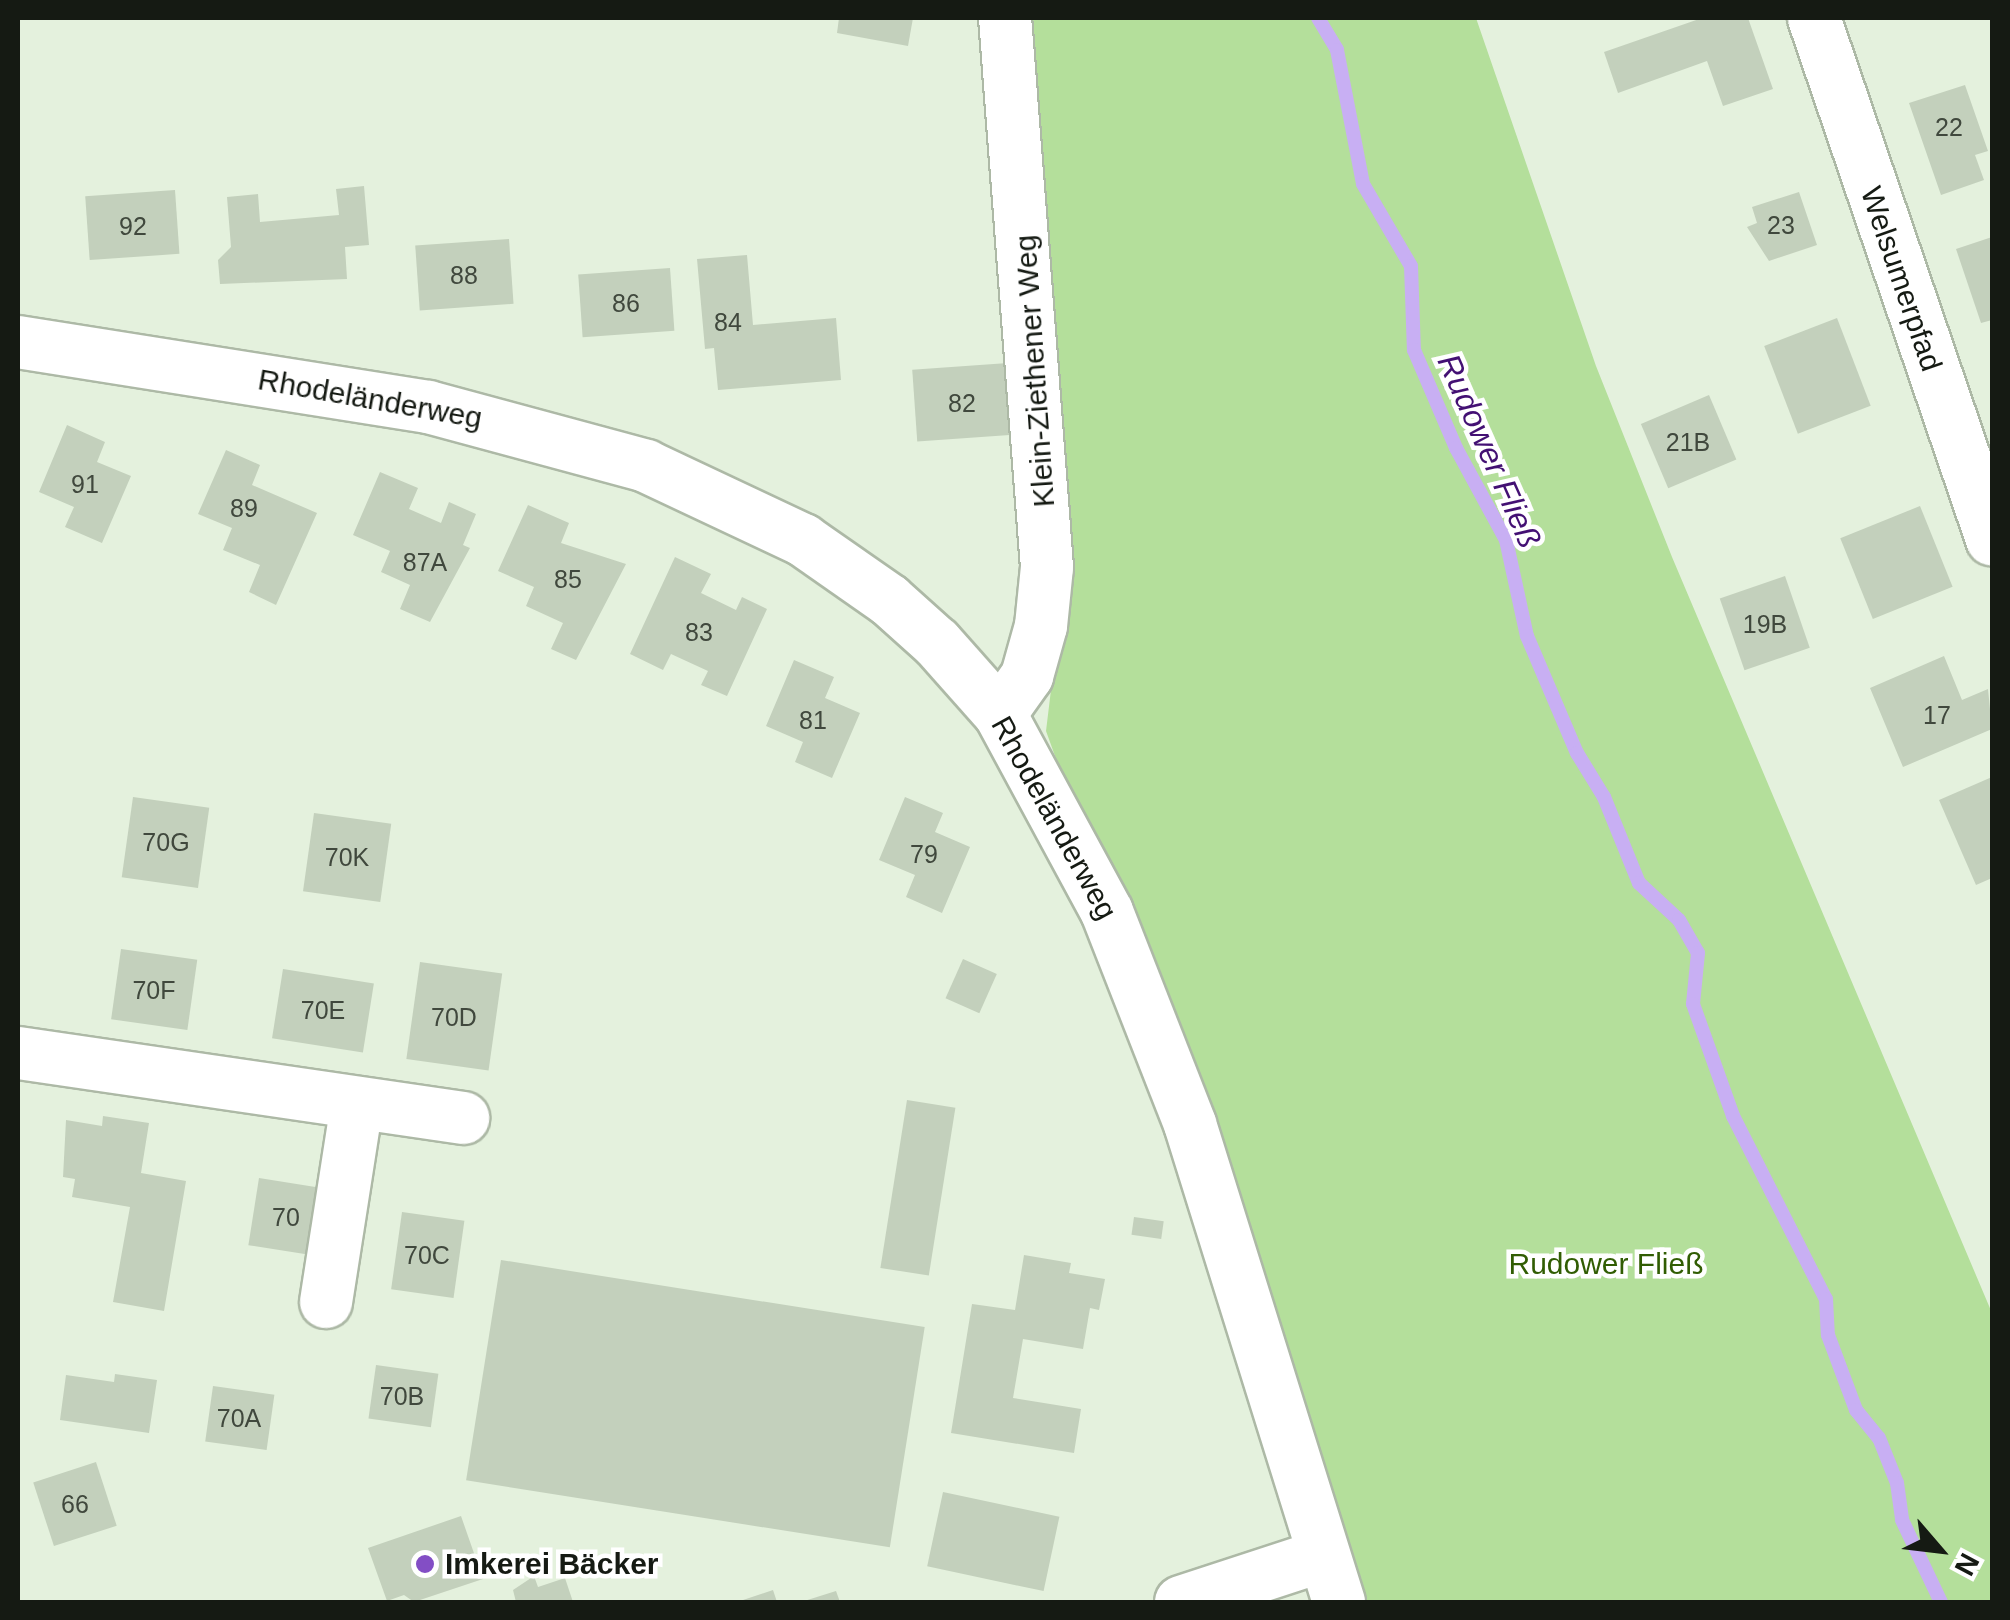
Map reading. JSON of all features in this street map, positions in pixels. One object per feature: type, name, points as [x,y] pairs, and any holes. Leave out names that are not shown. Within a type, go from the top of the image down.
[{"type":"street","name":"Klein-Ziethener Weg","points":[[1000,714],[1026,676],[1041,626],[1047,566],[1005,18]]},
{"type":"street","name":"Welsumerpfad","points":[[1814,18],[1972,418],[1992,540]]},
{"type":"street","name":"Rhodeländerweg","points":[[18,342],[428,407],[646,466],[752,511],[889,600],[1000,714],[1107,912],[1184,1106],[1330,1579]]},
{"type":"street","points":[[18,1053],[463,1118]]},
{"type":"street","points":[[326,1302],[357,1103]]},
{"type":"street","points":[[1181,1602],[1330,1579]]},
{"type":"green space","name":"Rudower Fließ","points":[[1025,18],[1476,18],[1596,366],[1672,557],[1992,1313],[1992,1602],[1361,1602],[1046,731],[1068,550]]},
{"type":"building","points":[[839,18],[913,18],[908,46],[837,33]]},
{"type":"building","points":[[1702,18],[1748,18],[1773,89],[1723,106],[1707,61],[1618,93],[1604,52]]},
{"type":"building","points":[[1965,85],[1988,151],[1975,155],[1984,180],[1941,195],[1909,103]]},
{"type":"building","points":[[364,186],[369,245],[345,247],[347,279],[220,284],[218,260],[231,247],[227,197],[258,194],[260,222],[339,215],[336,189]]},
{"type":"building","points":[[175,190],[179,254],[90,260],[85,196]]},
{"type":"building","points":[[1799,192],[1817,245],[1769,261],[1747,227],[1757,223],[1752,207]]},
{"type":"building","points":[[1992,237],[1992,320],[1981,323],[1956,249]]},
{"type":"building","points":[[509,239],[514,304],[420,310],[415,246]]},
{"type":"building","points":[[747,255],[753,325],[836,318],[841,380],[718,390],[714,348],[705,349],[697,259]]},
{"type":"building","points":[[670,268],[674,331],[583,337],[578,274]]},
{"type":"building","points":[[1837,318],[1871,406],[1798,434],[1764,346]]},
{"type":"building","points":[[1008,363],[1013,435],[917,442],[912,370]]},
{"type":"building","points":[[1709,395],[1736,459],[1668,488],[1641,424]]},
{"type":"building","points":[[67,425],[105,442],[97,462],[131,476],[102,543],[65,527],[74,507],[39,492]]},
{"type":"building","points":[[226,450],[260,465],[252,485],[317,513],[276,605],[249,592],[260,565],[223,550],[232,528],[198,514]]},
{"type":"building","points":[[380,472],[418,488],[409,509],[441,523],[449,502],[476,514],[463,545],[470,548],[430,622],[400,609],[410,585],[381,572],[390,551],[353,535]]},
{"type":"building","points":[[528,505],[569,523],[561,543],[626,564],[576,660],[551,649],[563,623],[526,606],[534,587],[498,571]]},
{"type":"building","points":[[1920,506],[1953,587],[1873,619],[1840,538]]},
{"type":"building","points":[[675,557],[711,574],[701,593],[736,610],[742,597],[767,609],[727,696],[701,685],[708,671],[671,654],[663,670],[630,654]]},
{"type":"building","points":[[1785,576],[1810,648],[1745,670],[1720,598]]},
{"type":"building","points":[[1944,656],[1962,700],[1988,689],[1992,729],[1903,767],[1870,688]]},
{"type":"building","points":[[794,660],[834,677],[825,698],[860,713],[832,778],[795,762],[803,742],[766,726]]},
{"type":"building","points":[[1992,777],[1992,878],[1976,885],[1939,800]]},
{"type":"building","points":[[133,797],[209,808],[198,888],[122,877]]},
{"type":"building","points":[[905,797],[943,813],[935,832],[970,847],[942,913],[906,897],[915,875],[879,860]]},
{"type":"building","points":[[314,813],[391,824],[380,902],[303,891]]},
{"type":"building","points":[[121,949],[197,960],[187,1030],[111,1019]]},
{"type":"building","points":[[963,959],[997,974],[979,1013],[946,998]]},
{"type":"building","points":[[420,962],[502,974],[489,1071],[406,1059]]},
{"type":"building","points":[[283,969],[374,983],[363,1053],[272,1038]]},
{"type":"building","points":[[907,1100],[955,1108],[929,1276],[880,1268]]},
{"type":"building","points":[[103,1116],[149,1123],[141,1173],[186,1181],[164,1311],[113,1302],[130,1207],[72,1197],[75,1179],[63,1177],[66,1120],[102,1126]]},
{"type":"building","points":[[259,1178],[323,1188],[313,1255],[248,1245]]},
{"type":"building","points":[[402,1212],[464,1221],[454,1298],[391,1289]]},
{"type":"building","points":[[1134,1217],[1164,1221],[1161,1239],[1131,1235]]},
{"type":"building","points":[[1024,1255],[1071,1263],[1069,1273],[1105,1279],[1099,1310],[1090,1308],[1083,1349],[1023,1339],[1013,1398],[1081,1409],[1074,1453],[951,1433],[972,1304],[1015,1310]]},
{"type":"building","points":[[501,1260],[925,1327],[890,1547],[466,1480]]},
{"type":"building","points":[[376,1365],[438,1374],[431,1427],[368,1418]]},
{"type":"building","points":[[115,1374],[157,1380],[149,1433],[60,1420],[66,1375],[114,1382]]},
{"type":"building","points":[[213,1386],[274,1395],[267,1450],[205,1441]]},
{"type":"building","points":[[96,1462],[117,1526],[54,1546],[33,1482]]},
{"type":"building","points":[[943,1492],[1059,1517],[1044,1591],[927,1566]]},
{"type":"building","name":"Imkerei Bäcker","points":[[461,1516],[483,1579],[414,1602],[404,1595],[387,1601],[368,1548]]},
{"type":"building","points":[[534,1576],[538,1587],[565,1578],[573,1602],[516,1602],[513,1590]]},
{"type":"building","points":[[773,1590],[777,1602],[737,1602]]},
{"type":"building","points":[[836,1591],[840,1602],[801,1602]]},
{"type":"waterway","name":"Rudower Fließ","points":[[1318,18],[1337,50],[1363,184],[1411,266],[1414,350],[1456,448],[1506,540],[1527,636],[1577,753],[1604,797],[1639,883],[1679,920],[1698,953],[1693,1004],[1733,1116],[1826,1299],[1828,1335],[1856,1410],[1879,1438],[1897,1483],[1902,1520],[1941,1602]]},
{"type":"place","name":"Imkerei Bäcker","points":[[425,1564]]}]
